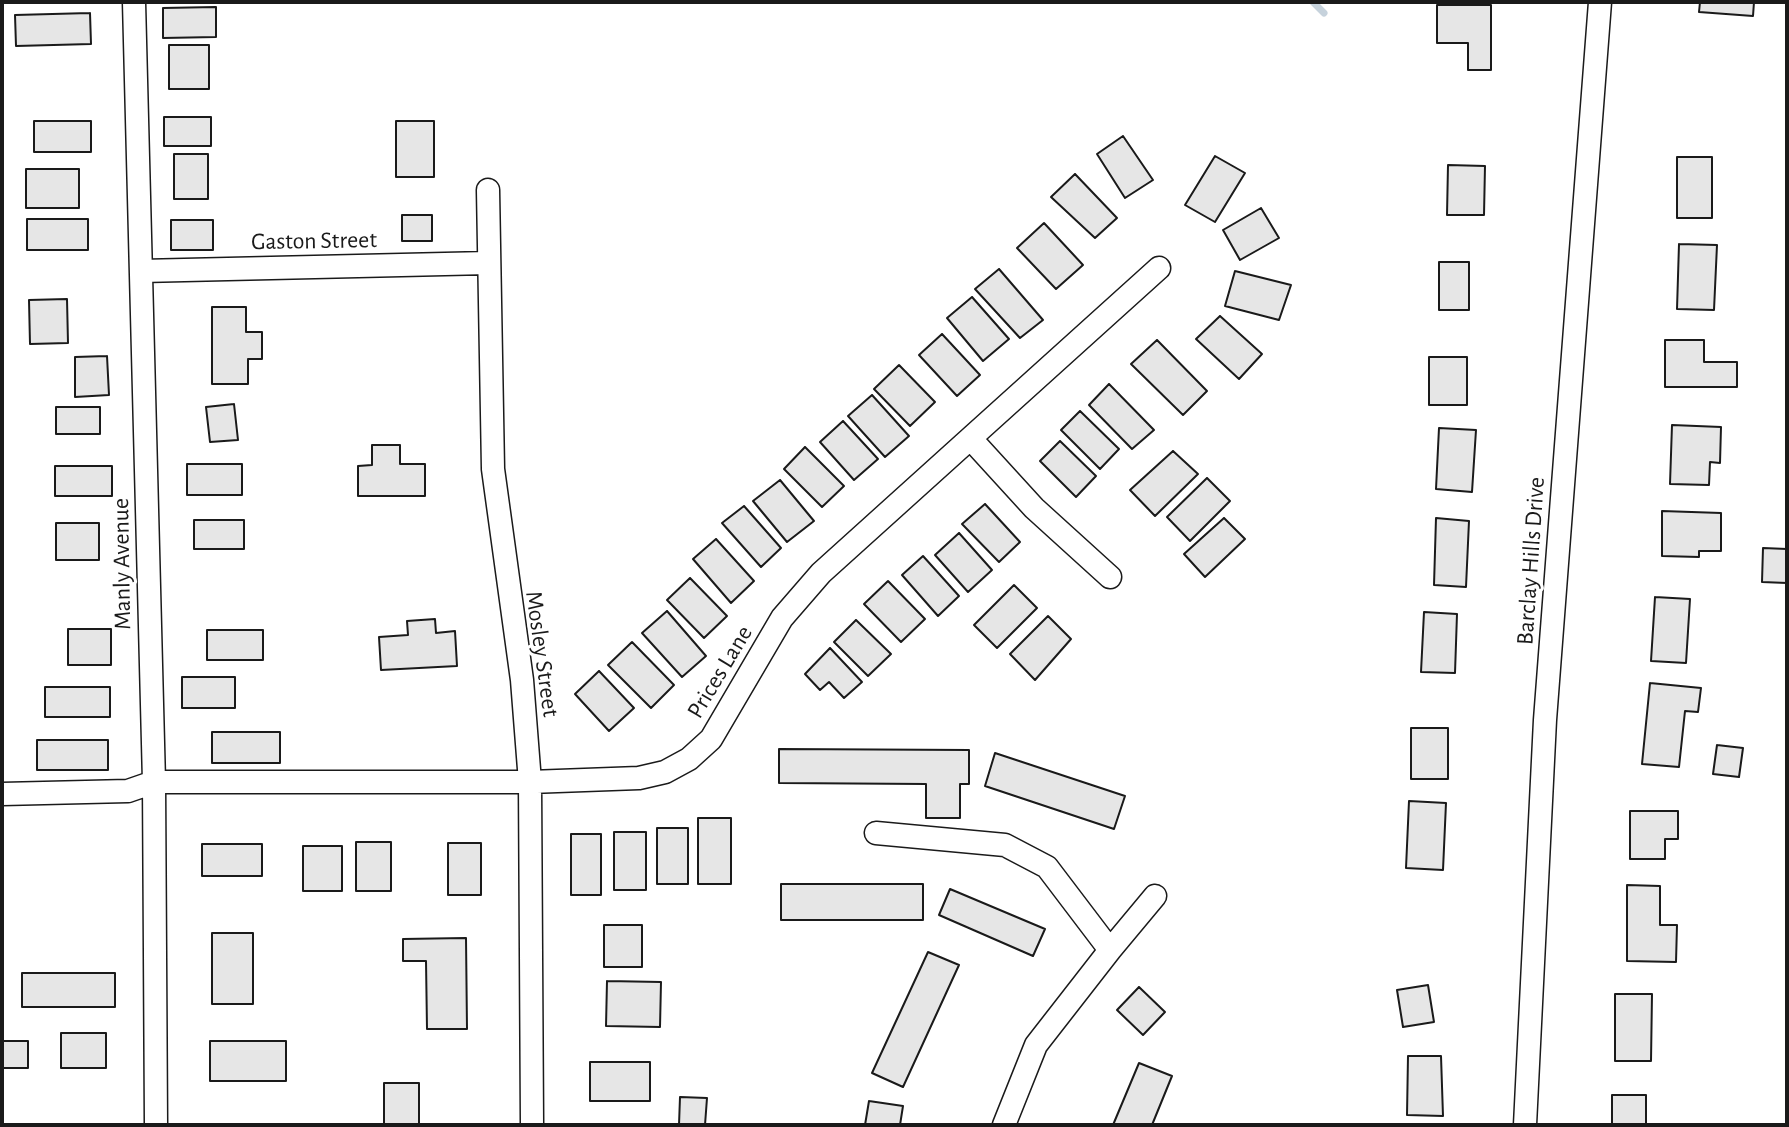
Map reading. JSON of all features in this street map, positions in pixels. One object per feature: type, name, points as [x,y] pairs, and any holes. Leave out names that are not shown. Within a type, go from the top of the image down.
[{"type":"street","name":"Manly Avenue","points":[[134,2],[154,782],[156,1125]]},
{"type":"street","name":"Barclay Hills Drive","points":[[1525,1125],[1545,720],[1600,2]]},
{"type":"street","name":"Mosley Street","points":[[488,190],[493,469],[522,680],[530,782],[532,1125]]},
{"type":"street","name":"Gaston Street","points":[[141,271],[488,263]]},
{"type":"street","name":"Prices Lane","points":[[2,794],[128,791],[154,782],[530,782],[639,778],[665,772],[689,759],[711,739],[782,618],[798,597],[1159,268]]},
{"type":"street","points":[[971,439],[1034,508],[1110,577]]},
{"type":"street","points":[[876,833],[1005,845],[1047,867],[1110,950]]},
{"type":"street","points":[[1004,1125],[1036,1045],[1155,896]]},
{"type":"building","points":[[1700,2],[1754,2],[1753,16],[1699,12]]},
{"type":"building","points":[[1437,5],[1491,5],[1491,70],[1468,70],[1468,43],[1437,43]]},
{"type":"building","points":[[216,7],[216,37],[163,38],[163,8]]},
{"type":"building","points":[[90,13],[91,44],[16,46],[15,15]]},
{"type":"building","points":[[169,45],[209,45],[209,89],[169,89]]},
{"type":"building","points":[[164,117],[211,117],[211,146],[164,146]]},
{"type":"building","points":[[34,121],[91,121],[91,152],[34,152]]},
{"type":"building","points":[[396,121],[434,121],[434,177],[396,177]]},
{"type":"building","points":[[1123,136],[1153,180],[1125,198],[1097,154]]},
{"type":"building","points":[[174,154],[208,154],[208,199],[174,199]]},
{"type":"building","points":[[1215,156],[1245,173],[1215,222],[1185,205]]},
{"type":"building","points":[[1677,157],[1712,157],[1712,218],[1677,218]]},
{"type":"building","points":[[1448,165],[1485,166],[1484,215],[1447,215]]},
{"type":"building","points":[[26,169],[79,169],[79,208],[26,208]]},
{"type":"building","points":[[1075,174],[1117,218],[1095,238],[1051,197]]},
{"type":"building","points":[[1261,208],[1279,238],[1240,260],[1223,230]]},
{"type":"building","points":[[402,215],[432,215],[432,241],[402,241]]},
{"type":"building","points":[[27,219],[88,219],[88,250],[27,250]]},
{"type":"building","points":[[171,220],[213,220],[213,250],[171,250]]},
{"type":"building","points":[[1044,223],[1083,265],[1056,289],[1017,248]]},
{"type":"building","points":[[1679,244],[1717,245],[1714,310],[1677,309]]},
{"type":"building","points":[[1439,262],[1469,262],[1469,310],[1439,310]]},
{"type":"building","points":[[999,269],[1043,320],[1020,338],[975,289]]},
{"type":"building","points":[[1235,271],[1291,285],[1279,320],[1225,306]]},
{"type":"building","points":[[972,297],[1009,339],[983,361],[947,318]]},
{"type":"building","points":[[67,299],[68,343],[30,344],[29,300]]},
{"type":"building","points":[[212,307],[246,307],[246,332],[262,332],[262,359],[248,359],[248,384],[212,384]]},
{"type":"building","points":[[1220,316],[1262,354],[1239,379],[1196,339]]},
{"type":"building","points":[[942,334],[980,375],[957,396],[919,355]]},
{"type":"building","points":[[1157,340],[1207,391],[1183,415],[1131,364]]},
{"type":"building","points":[[1665,340],[1704,340],[1704,362],[1737,362],[1737,387],[1665,387]]},
{"type":"building","points":[[107,356],[109,395],[75,397],[75,357]]},
{"type":"building","points":[[1429,357],[1467,357],[1467,405],[1429,405]]},
{"type":"building","points":[[899,365],[935,402],[910,426],[874,389]]},
{"type":"building","points":[[1109,384],[1154,430],[1132,449],[1089,405]]},
{"type":"building","points":[[872,395],[909,436],[885,457],[848,416]]},
{"type":"building","points":[[234,404],[238,440],[210,442],[206,407]]},
{"type":"building","points":[[56,407],[100,407],[100,434],[56,434]]},
{"type":"building","points":[[1080,411],[1119,449],[1100,469],[1061,430]]},
{"type":"building","points":[[843,421],[878,459],[854,480],[820,442]]},
{"type":"building","points":[[1672,425],[1721,427],[1720,463],[1710,462],[1709,485],[1670,484]]},
{"type":"building","points":[[1439,428],[1476,430],[1472,492],[1436,489]]},
{"type":"building","points":[[1060,441],[1096,476],[1076,497],[1040,461]]},
{"type":"building","points":[[372,445],[400,445],[400,464],[425,464],[425,496],[358,496],[358,466],[372,465]]},
{"type":"building","points":[[805,447],[844,486],[822,507],[784,469]]},
{"type":"building","points":[[1173,451],[1198,474],[1155,516],[1130,490]]},
{"type":"building","points":[[187,464],[242,464],[242,495],[187,495]]},
{"type":"building","points":[[55,466],[112,466],[112,496],[55,496]]},
{"type":"building","points":[[1207,478],[1230,501],[1190,541],[1167,517]]},
{"type":"building","points":[[780,480],[814,521],[787,542],[753,501]]},
{"type":"building","points":[[985,504],[1020,542],[999,562],[962,524]]},
{"type":"building","points":[[744,506],[781,548],[761,567],[722,523]]},
{"type":"building","points":[[1662,511],[1721,513],[1721,551],[1699,551],[1699,557],[1662,556]]},
{"type":"building","points":[[1224,518],[1245,539],[1205,577],[1184,554]]},
{"type":"building","points":[[1436,518],[1469,521],[1466,587],[1434,585]]},
{"type":"building","points":[[194,520],[244,520],[244,549],[194,549]]},
{"type":"building","points":[[56,523],[99,523],[99,560],[56,560]]},
{"type":"building","points":[[959,533],[992,570],[968,592],[935,555]]},
{"type":"building","points":[[716,539],[754,581],[731,603],[693,559]]},
{"type":"building","points":[[1763,548],[1787,549],[1787,583],[1762,582]]},
{"type":"building","points":[[923,556],[959,596],[938,616],[902,575]]},
{"type":"building","points":[[690,578],[727,616],[704,638],[667,600]]},
{"type":"building","points":[[888,581],[925,619],[901,642],[864,604]]},
{"type":"building","points":[[1014,585],[1037,608],[997,648],[974,625]]},
{"type":"building","points":[[1655,597],[1690,599],[1686,663],[1651,661]]},
{"type":"building","points":[[667,611],[706,656],[682,677],[642,633]]},
{"type":"building","points":[[1424,612],[1457,614],[1455,673],[1421,672]]},
{"type":"building","points":[[1048,616],[1071,639],[1035,680],[1010,654]]},
{"type":"building","points":[[435,619],[436,633],[455,631],[457,666],[381,670],[379,637],[408,635],[407,621]]},
{"type":"building","points":[[856,620],[891,654],[868,676],[834,642]]},
{"type":"building","points":[[68,629],[111,629],[111,665],[68,665]]},
{"type":"building","points":[[207,630],[263,630],[263,660],[207,660]]},
{"type":"building","points":[[632,642],[674,685],[651,708],[608,665]]},
{"type":"building","points":[[830,648],[862,682],[844,698],[829,682],[820,690],[805,674]]},
{"type":"building","points":[[599,671],[634,708],[609,731],[575,694]]},
{"type":"building","points":[[182,677],[235,677],[235,708],[182,708]]},
{"type":"building","points":[[1650,683],[1701,688],[1698,712],[1685,711],[1679,767],[1642,764]]},
{"type":"building","points":[[45,687],[110,687],[110,717],[45,717]]},
{"type":"building","points":[[1411,728],[1448,728],[1448,779],[1411,779]]},
{"type":"building","points":[[212,732],[280,732],[280,763],[212,763]]},
{"type":"building","points":[[37,740],[108,740],[108,770],[37,770]]},
{"type":"building","points":[[1717,745],[1743,748],[1739,777],[1713,774]]},
{"type":"building","points":[[779,749],[969,750],[969,784],[960,784],[960,818],[926,818],[926,784],[779,783]]},
{"type":"building","points":[[995,753],[1125,796],[1114,829],[985,786]]},
{"type":"building","points":[[1409,801],[1446,803],[1443,870],[1406,868]]},
{"type":"building","points":[[1630,811],[1678,811],[1678,839],[1665,839],[1665,859],[1630,859]]},
{"type":"building","points":[[698,818],[731,818],[731,884],[698,884]]},
{"type":"building","points":[[657,828],[688,828],[688,884],[657,884]]},
{"type":"building","points":[[614,832],[646,832],[646,890],[614,890]]},
{"type":"building","points":[[571,834],[601,834],[601,895],[571,895]]},
{"type":"building","points":[[356,842],[391,842],[391,891],[356,891]]},
{"type":"building","points":[[448,843],[481,843],[481,895],[448,895]]},
{"type":"building","points":[[202,844],[262,844],[262,876],[202,876]]},
{"type":"building","points":[[303,846],[342,846],[342,891],[303,891]]},
{"type":"building","points":[[781,884],[923,884],[923,920],[781,920]]},
{"type":"building","points":[[1627,885],[1660,886],[1660,925],[1677,925],[1676,962],[1627,961]]},
{"type":"building","points":[[950,889],[1045,929],[1033,956],[939,915]]},
{"type":"building","points":[[604,925],[642,925],[642,967],[604,967]]},
{"type":"building","points":[[212,933],[253,933],[253,1004],[212,1004]]},
{"type":"building","points":[[466,938],[467,1029],[427,1029],[426,961],[403,961],[403,939]]},
{"type":"building","points":[[928,952],[959,965],[903,1087],[872,1073]]},
{"type":"building","points":[[22,973],[115,973],[115,1007],[22,1007]]},
{"type":"building","points":[[607,981],[661,982],[660,1027],[606,1026]]},
{"type":"building","points":[[1428,985],[1434,1022],[1403,1027],[1397,990]]},
{"type":"building","points":[[1139,987],[1165,1012],[1143,1035],[1117,1010]]},
{"type":"building","points":[[1615,994],[1652,994],[1651,1061],[1615,1061]]},
{"type":"building","points":[[61,1033],[106,1033],[106,1068],[61,1068]]},
{"type":"building","points":[[2,1041],[28,1041],[28,1068],[2,1068]]},
{"type":"building","points":[[210,1041],[286,1041],[286,1081],[210,1081]]},
{"type":"building","points":[[1408,1056],[1441,1056],[1443,1116],[1407,1115]]},
{"type":"building","points":[[590,1062],[650,1062],[650,1101],[590,1101]]},
{"type":"building","points":[[1139,1063],[1172,1076],[1152,1125],[1113,1125]]},
{"type":"building","points":[[384,1083],[419,1083],[419,1125],[384,1125]]},
{"type":"building","points":[[1612,1095],[1646,1095],[1646,1125],[1612,1125]]},
{"type":"building","points":[[680,1097],[707,1098],[705,1125],[679,1125]]},
{"type":"building","points":[[869,1101],[903,1106],[900,1125],[865,1125]]},
{"type":"waterway","points":[[1313,2],[1324,13]]}]
